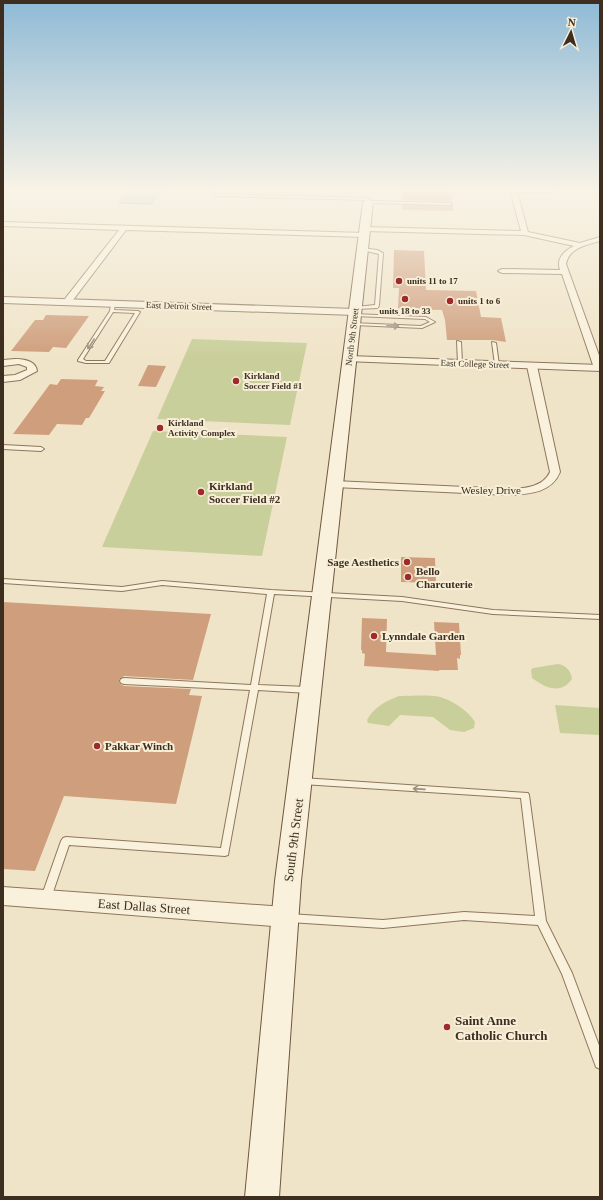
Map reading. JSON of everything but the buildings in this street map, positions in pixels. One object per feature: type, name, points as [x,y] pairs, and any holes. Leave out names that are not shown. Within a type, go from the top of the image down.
[{"type":"main road","name":"North 9th Street","points":[[334,484],[363,246]]},
{"type":"main road","name":"South 9th Street","points":[[262,1197],[289,873],[334,484]]},
{"type":"street","points":[[67,302],[110,246]]},
{"type":"street","points":[[579,246],[564,256],[562,264],[600,368]]},
{"type":"street","points":[[502,271],[565,272]]},
{"type":"street","name":"East Detroit Street","points":[[3,300],[67,302],[113,308],[355,315]]},
{"type":"street","name":"East College Street","points":[[349,359],[600,368]]},
{"type":"street","points":[[3,363],[22,361],[27,363],[32,368],[32,371],[23,376],[3,379]]},
{"type":"street","name":"Wesley Drive","points":[[334,484],[511,492],[529,490],[548,484],[553,478],[555,472],[532,366]]},
{"type":"street","name":"East Dallas Street","points":[[3,896],[285,917]]},
{"type":"lane","points":[[355,315],[377,305],[380,253],[377,251],[363,249]]},
{"type":"lane","points":[[113,308],[138,312],[108,362],[86,362],[80,360],[88,348],[113,308]]},
{"type":"lane","points":[[355,315],[426,318],[433,322],[422,327],[355,315]]},
{"type":"lane","points":[[459,342],[460,363]]},
{"type":"lane","points":[[494,343],[497,365]]},
{"type":"lane","points":[[3,447],[41,449]]},
{"type":"lane","points":[[3,581],[122,588],[162,583],[271,592],[402,599],[493,612],[600,617]]},
{"type":"lane","points":[[45,899],[66,841],[225,852],[271,592]]},
{"type":"lane","points":[[124,681],[311,690]]},
{"type":"lane","points":[[300,781],[525,795],[541,921],[567,973],[600,1064]]},
{"type":"lane","points":[[285,917],[383,924],[464,916],[541,921]]},
{"type":"green space","name":"Kirkland Soccer Field #1","points":[[192,339],[307,343],[290,425],[157,419]]},
{"type":"green space","name":"Kirkland Soccer Field #2","points":[[153,431],[287,437],[262,556],[102,547]]},
{"type":"green space","points":[[558,664],[566,667],[572,679],[563,687],[547,687],[532,678],[531,670],[533,668]]},
{"type":"green space","points":[[399,696],[434,696],[448,700],[469,715],[475,722],[474,728],[464,732],[450,730],[433,717],[400,715],[389,726],[368,723],[367,720],[373,711],[385,702]]},
{"type":"green space","points":[[555,705],[600,708],[600,735],[560,733]]},
{"type":"place","name":"units 11 to 17","points":[[399,281]]},
{"type":"place","name":"units 18 to 33","points":[[405,299]]},
{"type":"place","name":"units 1 to 6","points":[[450,301]]},
{"type":"place","name":"Kirkland Soccer Field #1","points":[[236,381]]},
{"type":"place","name":"Kirkland Activity Complex","points":[[160,428]]},
{"type":"place","name":"Kirkland Soccer Field #2","points":[[201,492]]},
{"type":"place","name":"Sage Aesthetics","points":[[407,562]]},
{"type":"place","name":"Bello Charcuterie","points":[[408,577]]},
{"type":"place","name":"Lynndale Garden","points":[[374,636]]},
{"type":"place","name":"Pakkar Winch","points":[[97,746]]},
{"type":"place","name":"Saint Anne Catholic Church","points":[[447,1027]]}]
